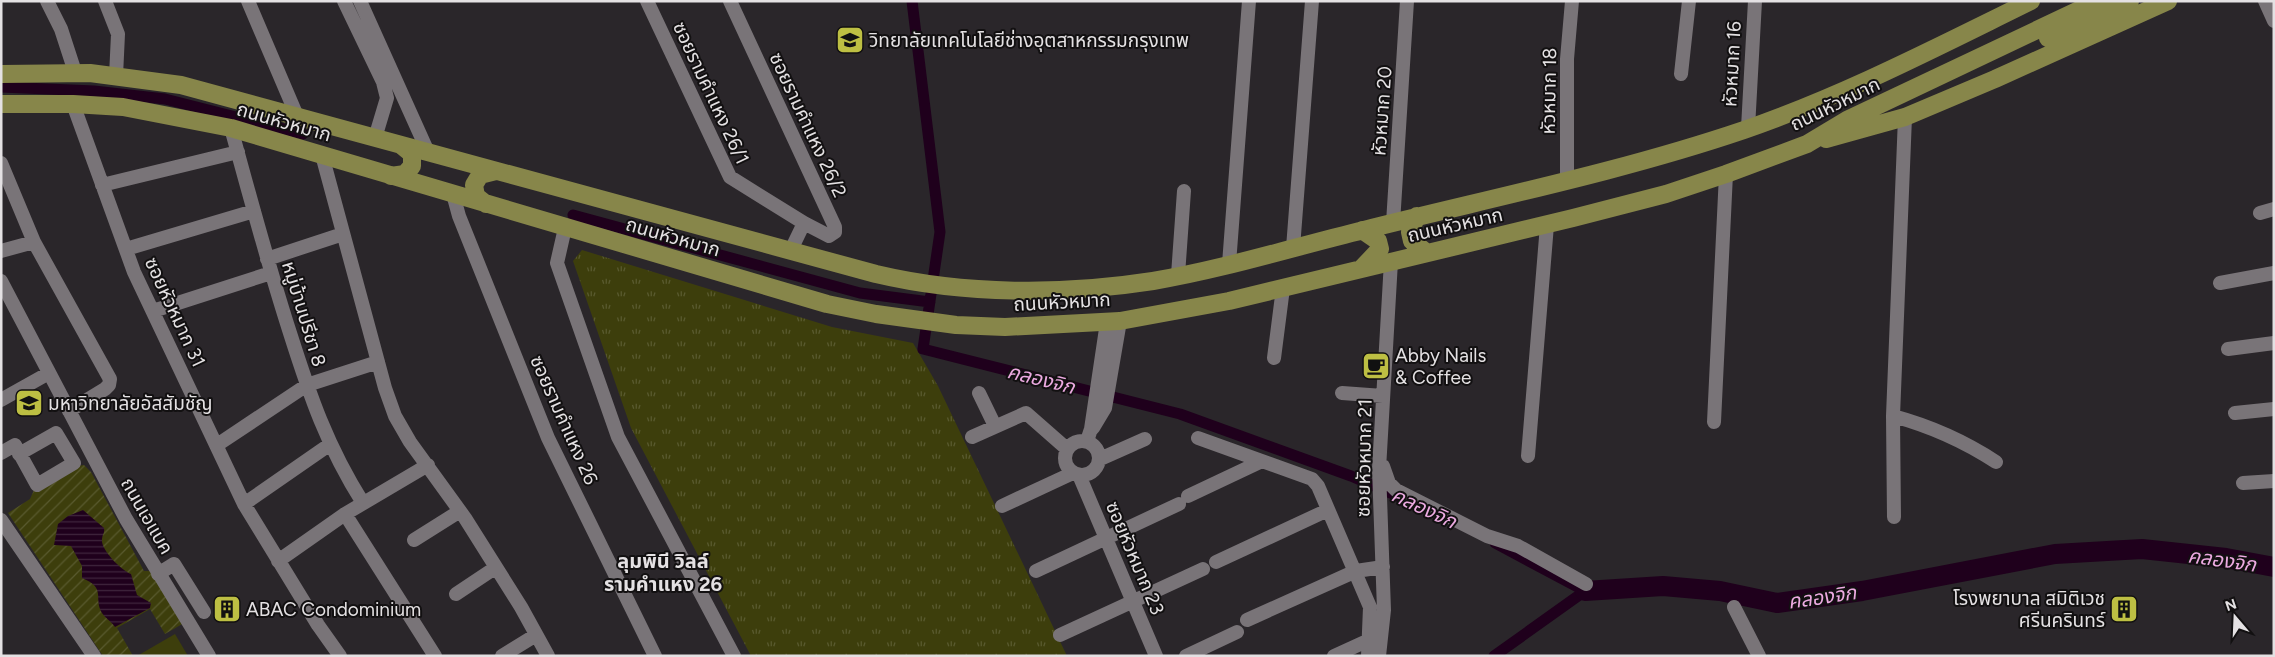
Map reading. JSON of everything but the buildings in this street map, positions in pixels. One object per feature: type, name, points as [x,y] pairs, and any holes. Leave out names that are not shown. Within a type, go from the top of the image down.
[{"type":"main road","name":"ถนนหัวหมาก","points":[[1,74],[75,72],[181,85],[876,274],[960,288],[1080,288],[1153,280],[1229,264],[1417,216],[1567,181],[1671,153],[1748,128],[1866,79],[2031,1]]},
{"type":"main road","name":"ถนนหัวหมาก","points":[[1,104],[73,104],[123,107],[232,128],[827,304],[876,314],[956,325],[1005,327],[1114,322],[1215,305],[1391,261],[1547,225],[1666,194],[1807,144],[1847,120],[2098,1]]},
{"type":"main road","points":[[1928,83],[1958,75],[2011,55],[2130,1]]},
{"type":"main road","points":[[1807,144],[1905,118],[2168,1]]},
{"type":"main road","points":[[391,176],[405,174],[412,166],[412,154],[401,145]]},
{"type":"main road","points":[[486,204],[476,196],[474,185],[480,175],[496,171]]},
{"type":"main road","points":[[1417,216],[1410,232],[1412,241],[1415,246],[1427,254]]},
{"type":"main road","points":[[1362,230],[1378,241],[1380,248],[1362,268]]},
{"type":"street","points":[[47,1],[61,30],[75,72]]},
{"type":"street","points":[[105,1],[112,15],[119,41],[116,76]]},
{"type":"street","points":[[248,1],[297,116]]},
{"type":"street","points":[[344,1],[383,82],[387,98],[375,138]]},
{"type":"street","points":[[360,1],[428,152]]},
{"type":"street","name":"ซอยรามคำแหง 26/1","points":[[647,1],[730,177],[804,223]]},
{"type":"street","name":"ซอยรามคำแหง 26/2","points":[[730,1],[835,227],[835,232],[825,236],[804,223]]},
{"type":"street","points":[[1229,264],[1249,1]]},
{"type":"street","points":[[1293,248],[1312,1]]},
{"type":"street","name":"หัวหมาก 20","points":[[1393,223],[1407,1]]},
{"type":"street","name":"หัวหมาก 18","points":[[1567,181],[1568,59],[1572,1]]},
{"type":"street","points":[[1681,74],[1689,1]]},
{"type":"street","name":"หัวหมาก 16","points":[[1748,128],[1755,1]]},
{"type":"street","points":[[2265,1],[2274,21]]},
{"type":"street","name":"ซอยหัวหมาก 31","points":[[73,104],[126,249],[153,311],[244,504],[278,561],[340,656]]},
{"type":"street","points":[[1894,517],[1893,416],[1905,118]]},
{"type":"street","name":"หมู่บ้านปรีชา 8","points":[[232,128],[269,266],[307,385],[329,445],[363,503]]},
{"type":"street","points":[[102,185],[238,152]]},
{"type":"street","points":[[322,155],[378,362],[395,416],[410,442],[460,511],[521,607],[548,656]]},
{"type":"street","points":[[1,163],[34,242],[110,379],[105,389],[69,411]]},
{"type":"street","points":[[1714,422],[1726,174]]},
{"type":"street","points":[[1178,275],[1184,191]]},
{"type":"street","name":"ซอยรามคำแหง 26","points":[[452,194],[459,216],[548,438],[655,656]]},
{"type":"street","points":[[2260,213],[2274,209]]},
{"type":"street","points":[[126,249],[254,212]]},
{"type":"street","points":[[790,252],[804,223]]},
{"type":"street","points":[[1528,456],[1547,225]]},
{"type":"street","points":[[566,228],[557,263],[618,437],[734,656]]},
{"type":"street","points":[[153,311],[269,266],[343,234]]},
{"type":"street","points":[[1,251],[34,242]]},
{"type":"street","name":"ซอยหัวหมาก 21","points":[[1379,656],[1384,610],[1379,465],[1391,261]]},
{"type":"street","points":[[2220,283],[2274,273]]},
{"type":"street","name":"ถนนเอแบค","points":[[1,282],[126,519],[209,656]]},
{"type":"street","points":[[1274,358],[1284,288]]},
{"type":"street","points":[[972,437],[1026,414],[1067,449],[1089,435],[1099,407],[1114,322]]},
{"type":"street","points":[[2228,350],[2274,343]]},
{"type":"street","points":[[217,445],[307,385],[378,362]]},
{"type":"street","points":[[1,400],[49,373]]},
{"type":"street","points":[[979,393],[995,426]]},
{"type":"street","points":[[1342,393],[1383,396]]},
{"type":"street","points":[[2235,413],[2274,409]]},
{"type":"street","points":[[1893,416],[1938,430],[1996,462]]},
{"type":"street","points":[[1002,506],[1076,474],[1090,474],[1100,460],[1097,448],[1089,435]]},
{"type":"street","points":[[1198,438],[1260,462],[1312,479],[1318,486],[1370,607],[1368,656]]},
{"type":"street","points":[[1100,460],[1145,439]]},
{"type":"street","points":[[244,504],[329,445]]},
{"type":"street","points":[[1,453],[15,446],[19,454]]},
{"type":"street","name":"ซอยหัวหมาก 23","points":[[1067,449],[1066,465],[1076,474],[1106,537],[1156,656]]},
{"type":"street","points":[[1036,571],[1260,462]]},
{"type":"street","points":[[278,561],[345,514],[428,465]]},
{"type":"street","points":[[1379,465],[1396,490],[1486,536],[1518,546],[1586,584]]},
{"type":"street","points":[[2243,484],[2274,481]]},
{"type":"street","points":[[1216,562],[1328,510]]},
{"type":"street","points":[[414,540],[460,511]]},
{"type":"street","points":[[345,514],[435,656]]},
{"type":"street","points":[[1,520],[94,656]]},
{"type":"street","points":[[158,574],[174,564],[204,612]]},
{"type":"street","points":[[1247,620],[1356,571],[1383,567]]},
{"type":"street","points":[[456,594],[495,568]]},
{"type":"street","points":[[1060,635],[1203,569]]},
{"type":"street","points":[[1734,607],[1759,656]]},
{"type":"street","points":[[1186,656],[1237,632]]},
{"type":"street","points":[[502,656],[536,636]]},
{"type":"street","points":[[1334,656],[1369,640]]},
{"type":"green space","points":[[582,250],[832,327],[913,343],[938,386],[1067,656],[751,656],[631,428],[573,261]]},
{"type":"green space","points":[[84,465],[91,472],[144,571],[151,571],[184,623],[165,634],[150,609],[117,628],[133,656],[103,656],[8,513],[30,499],[34,490],[77,466]]},
{"type":"green space","points":[[175,634],[188,656],[137,656]]},
{"type":"shaded area","points":[[83,510],[104,528],[102,540],[105,549],[118,565],[131,574],[137,595],[151,603],[150,608],[115,627],[102,613],[97,590],[90,582],[82,578],[82,566],[71,546],[54,545],[58,524],[68,516]]},
{"type":"waterway","name":"คลองจิก","points":[[912,1],[940,232],[923,349],[1180,414],[1351,476],[1402,498]]},
{"type":"waterway","points":[[1,87],[94,91],[165,99],[303,134]]},
{"type":"waterway","points":[[573,215],[860,293],[930,302]]},
{"type":"waterway","points":[[1494,656],[1585,591],[1495,543]]},
{"type":"waterway","name":"คลองจิก","points":[[1585,591],[1663,586],[1720,591],[1777,603],[1862,591],[2055,554],[2142,549],[2226,558],[2274,567]]},
{"type":"place","name":"วิทยาลัยเทคโนโลยีช่างอุตสาหกรรมกรุงเทพ","points":[[850,40]]},
{"type":"place","name":"Abby Nails & Coffee","points":[[1376,366]]},
{"type":"place","name":"มหาวิทยาลัยอัสสัมชัญ","points":[[29,403]]},
{"type":"place","name":"ABAC Condominium","points":[[227,609]]},
{"type":"place","name":"โรงพยาบาล สมิติเวช ศรีนครินทร์","points":[[2124,609]]},
{"type":"district","name":"ลุมพินี วิลล์ รามคำแหง 26","points":[[663,572]]}]
